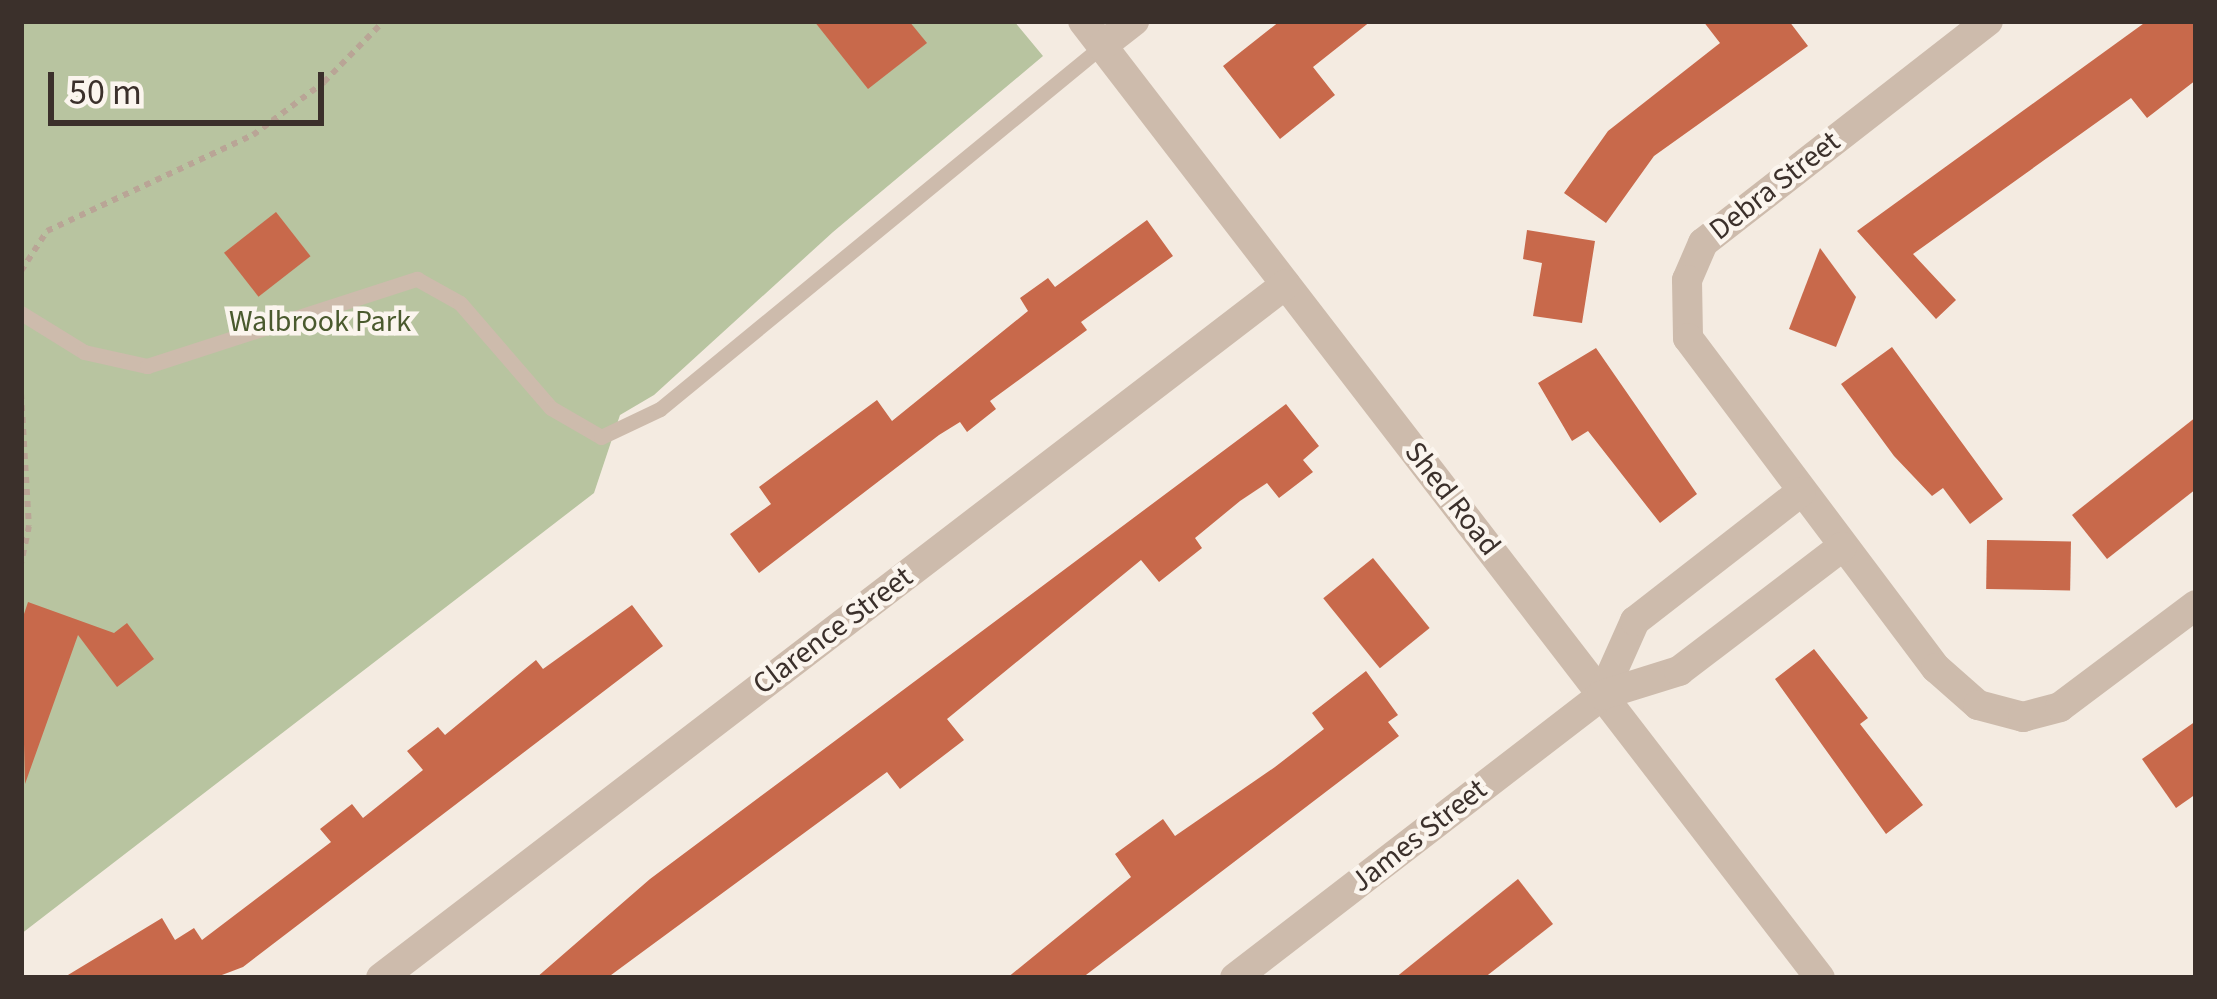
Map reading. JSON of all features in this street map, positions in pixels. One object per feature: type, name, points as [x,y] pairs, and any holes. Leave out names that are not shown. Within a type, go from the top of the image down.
[{"type":"street","points":[[1092,33],[1134,21]]},
{"type":"street","name":"Debra Street","points":[[1842,547],[1688,338],[1692,261],[1720,227],[1988,21]]},
{"type":"street","name":"Shed Road","points":[[1092,33],[1820,978]]},
{"type":"street","name":"Clarence Street","points":[[381,978],[1286,284]]},
{"type":"street","name":"James Street","points":[[1603,695],[1636,621],[1801,492]]},
{"type":"street","points":[[1842,547],[1957,691],[2023,717],[2060,707],[2196,604]]},
{"type":"street","name":"James Street","points":[[1235,978],[1603,695],[1679,671],[1842,547]]},
{"type":"lane","points":[[21,314],[84,352],[147,366],[417,279],[460,302],[550,408],[601,437],[660,409],[1092,33]]},
{"type":"path","points":[[21,271],[47,231],[254,136],[324,82],[384,21]]},
{"type":"path","points":[[21,393],[28,526],[21,564]]},
{"type":"green space","name":"Walbrook Park","points":[[21,21],[1014,21],[1043,56],[833,232],[654,395],[620,415],[594,493],[21,934]]},
{"type":"building","points":[[814,21],[909,21],[927,43],[868,89]]},
{"type":"building","points":[[1280,21],[1371,21],[1313,67],[1335,95],[1280,139],[1223,66]]},
{"type":"building","points":[[1703,21],[1789,21],[1808,46],[1654,156],[1606,223],[1564,193],[1608,131],[1720,43]]},
{"type":"building","points":[[2147,21],[2196,21],[2196,80],[2147,118],[2131,98],[1913,254],[1956,300],[1936,319],[1857,231]]},
{"type":"building","points":[[276,212],[310,256],[258,297],[224,253]]},
{"type":"building","points":[[1147,220],[1173,256],[1081,322],[1087,330],[990,401],[996,409],[967,432],[960,422],[939,435],[759,573],[730,534],[771,504],[759,487],[877,400],[892,421],[1028,311],[1020,298],[1048,278],[1055,287]]},
{"type":"building","points":[[1527,230],[1595,241],[1582,323],[1533,316],[1542,263],[1523,259]]},
{"type":"building","points":[[1820,248],[1856,297],[1836,347],[1789,329]]},
{"type":"building","points":[[1892,347],[2003,499],[1970,524],[1943,488],[1932,496],[1894,456],[1841,384]]},
{"type":"building","points":[[1596,348],[1697,494],[1660,523],[1588,431],[1572,441],[1538,383]]},
{"type":"building","points":[[1286,404],[1319,446],[1303,460],[1313,472],[1279,498],[1267,483],[1240,501],[1195,538],[1202,548],[1159,582],[1141,560],[947,719],[964,740],[900,789],[887,772],[607,978],[536,978],[650,879]]},
{"type":"building","points":[[2196,417],[2196,489],[2107,559],[2072,515]]},
{"type":"building","points":[[1987,540],[2071,541],[2070,590],[1986,589]]},
{"type":"building","points":[[1373,558],[1430,628],[1380,668],[1323,598]]},
{"type":"building","points":[[28,602],[114,633],[127,623],[154,659],[117,687],[78,635],[25,784],[21,623]]},
{"type":"building","points":[[632,605],[663,646],[243,967],[214,978],[63,978],[162,918],[175,940],[194,928],[202,940],[331,842],[320,829],[352,804],[363,818],[423,770],[407,751],[438,727],[445,735],[536,660],[543,669]]},
{"type":"building","points":[[1814,649],[1868,718],[1860,724],[1923,805],[1886,834],[1775,679]]},
{"type":"building","points":[[1366,671],[1398,715],[1388,722],[1399,736],[1082,978],[1007,978],[1131,877],[1115,854],[1163,819],[1175,836],[1275,767],[1324,729],[1312,713]]},
{"type":"building","points":[[2196,721],[2196,794],[2176,808],[2142,759]]},
{"type":"building","points":[[1518,879],[1553,924],[1484,978],[1395,978]]}]
